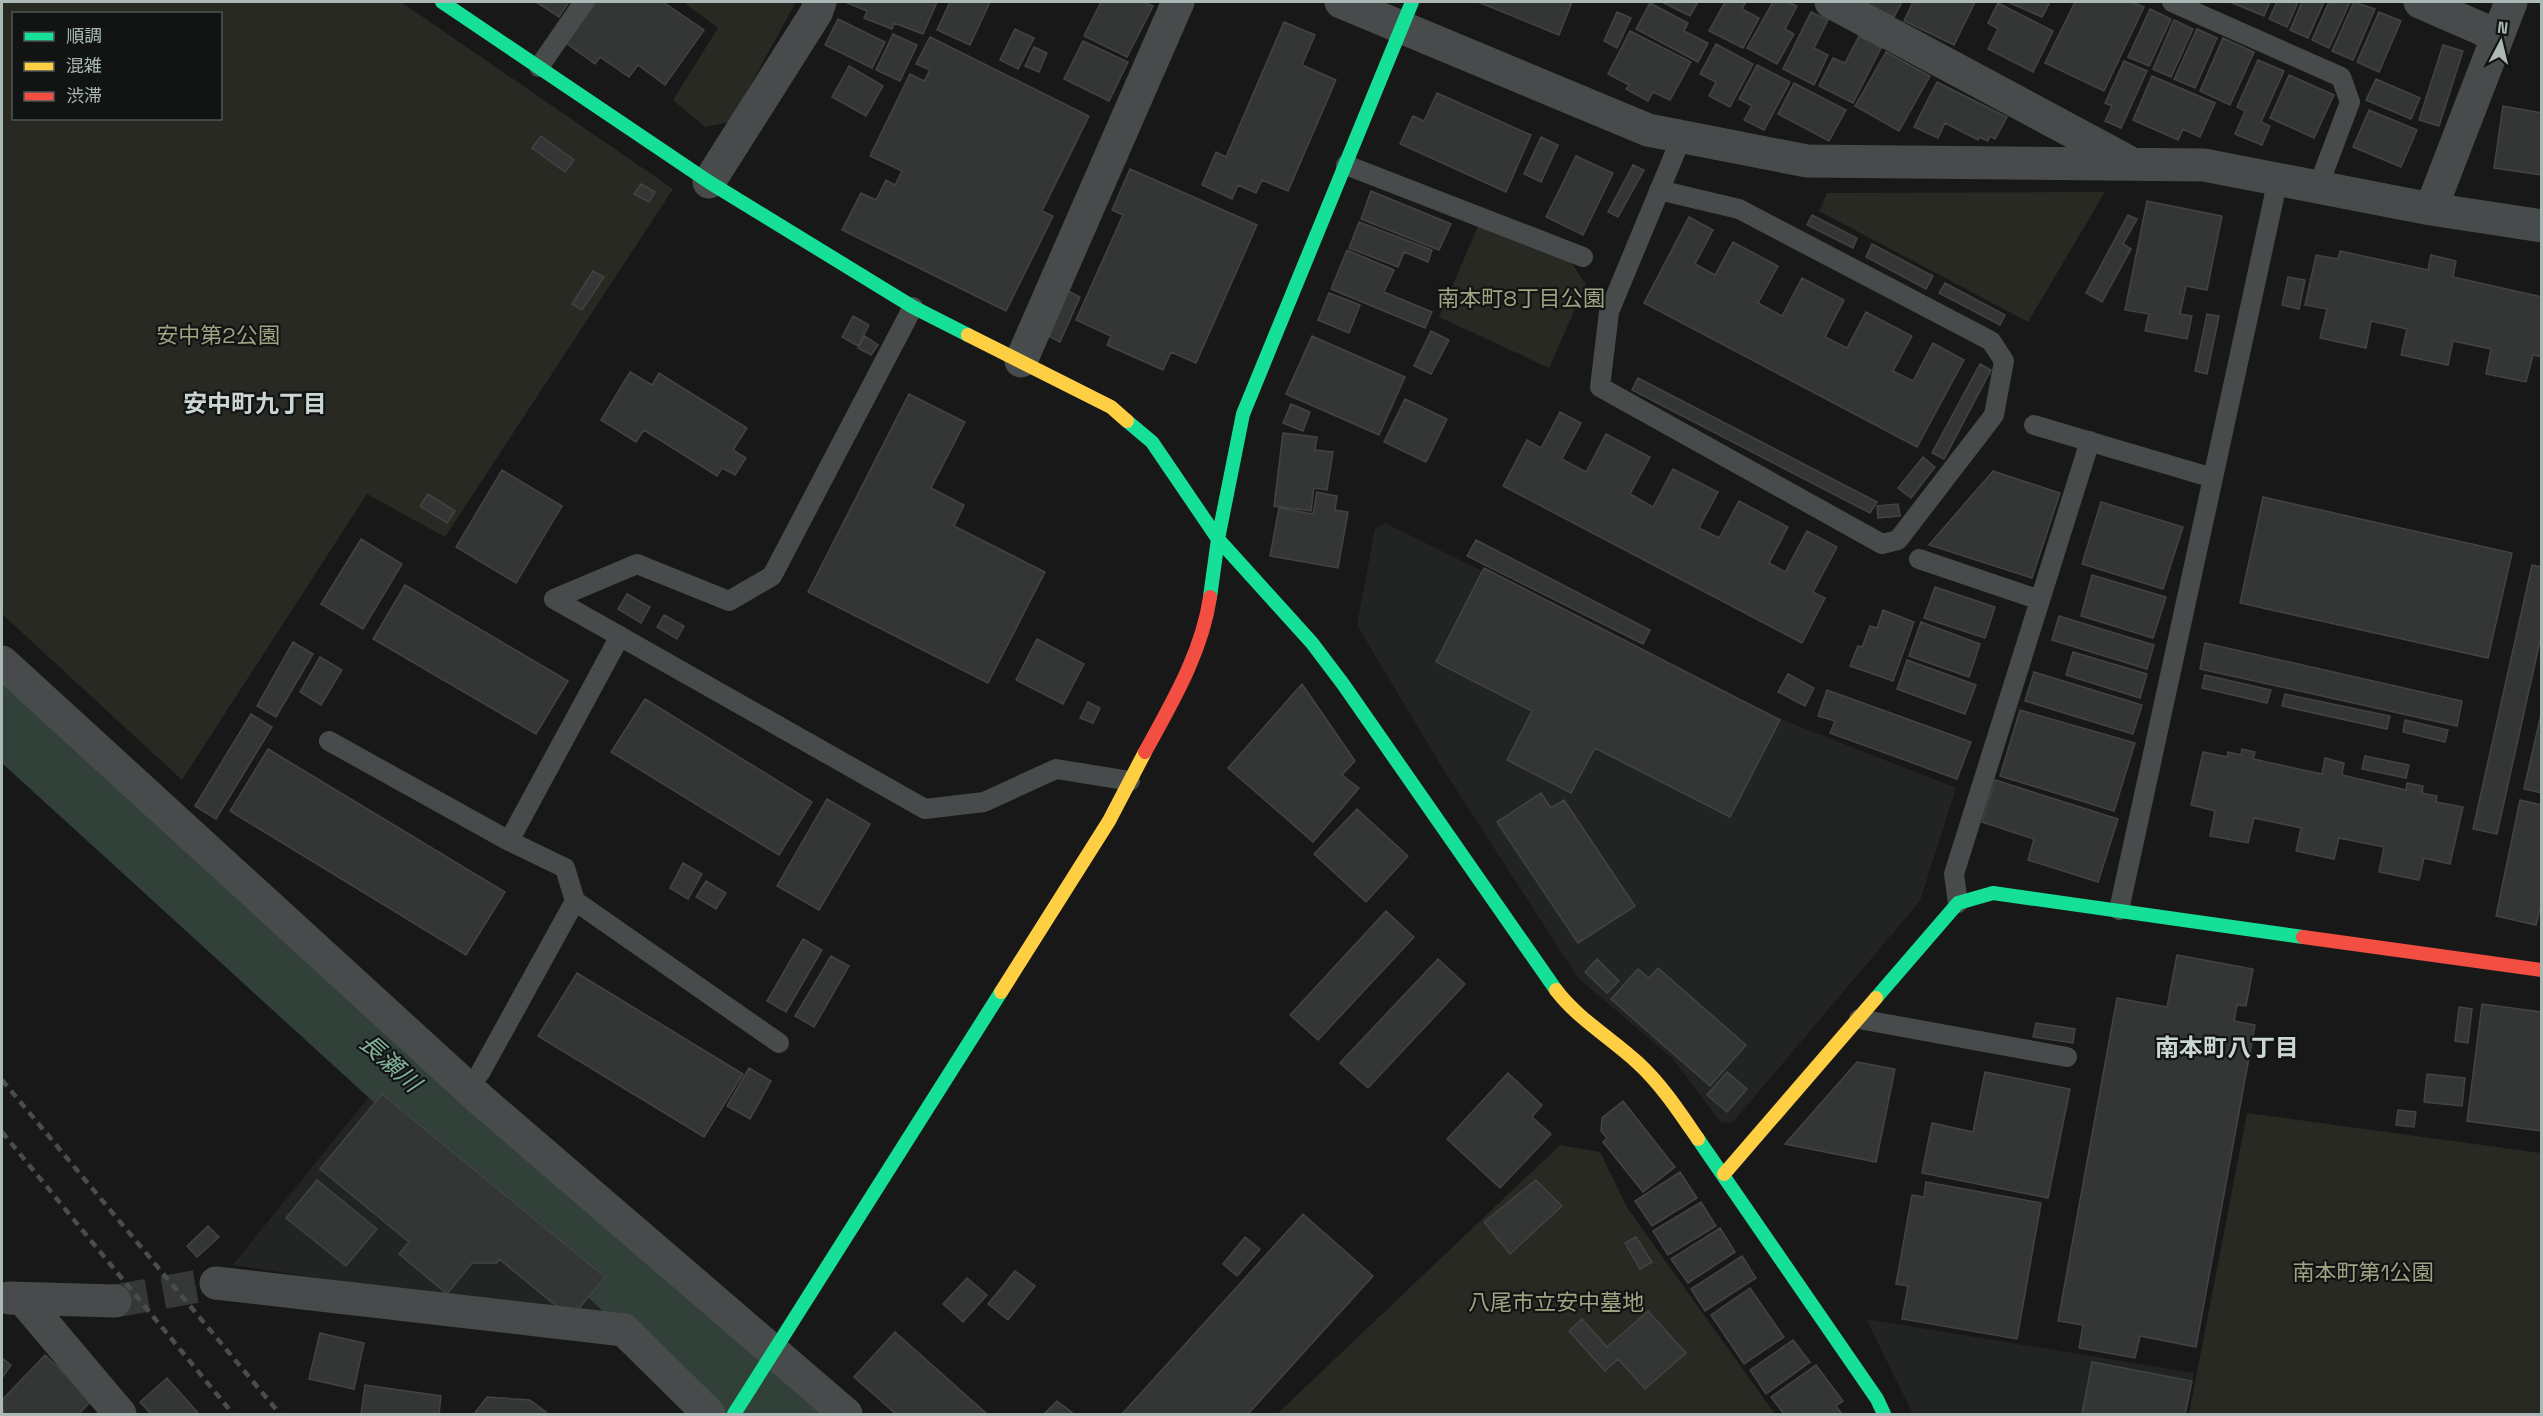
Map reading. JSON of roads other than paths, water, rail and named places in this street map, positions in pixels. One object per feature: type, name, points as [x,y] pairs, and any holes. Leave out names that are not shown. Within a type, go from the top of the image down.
[{"type":"street","points":[[442,2],[709,182],[913,307],[1111,407],[1152,442],[1218,539],[1312,643],[1560,995],[1639,1064],[1661,1088],[1724,1174],[1877,1399],[1884,1414]]},
{"type":"street","points":[[709,182],[816,13],[820,2]]},
{"type":"street","points":[[1021,361],[1179,2]]},
{"type":"street","points":[[1341,2],[1407,15],[1648,130],[1807,161],[2204,165],[2431,209],[2541,226]]},
{"type":"street","points":[[1831,2],[2132,163]]},
{"type":"street","points":[[2420,2],[2498,36]]},
{"type":"street","points":[[2431,209],[2511,2]]},
{"type":"street","points":[[738,1409],[1109,821],[1185,677],[1208,612],[1218,539],[1243,414],[1407,15]]},
{"type":"street","points":[[2,662],[481,1100],[771,1357],[846,1414]]},
{"type":"street","points":[[1724,1174],[1958,903],[1993,893],[2541,970]]},
{"type":"street","points":[[216,1283],[624,1330],[709,1414]]},
{"type":"street","points":[[12,1298],[116,1301]]},
{"type":"street","points":[[12,1298],[120,1414]]},
{"type":"lane","points":[[539,67],[584,2]]},
{"type":"lane","points":[[2172,2],[2341,77],[2350,102],[2318,187]]},
{"type":"lane","points":[[1659,190],[1739,209],[1990,341],[2004,361],[1994,415],[1898,540],[1882,544],[1600,387],[1609,312],[1659,190],[1682,136]]},
{"type":"lane","points":[[1346,165],[1582,257]]},
{"type":"lane","points":[[2119,910],[2278,179]]},
{"type":"lane","points":[[913,307],[772,576],[729,601],[637,564],[554,599],[925,808],[984,802],[1056,769],[1130,781]]},
{"type":"lane","points":[[2034,425],[2213,478]]},
{"type":"lane","points":[[1958,903],[1954,874],[2090,441]]},
{"type":"lane","points":[[1919,559],[2040,600]]},
{"type":"lane","points":[[509,841],[620,636]]},
{"type":"lane","points":[[329,741],[509,841],[564,868],[575,901],[779,1043]]},
{"type":"lane","points":[[480,1073],[575,901]]},
{"type":"lane","points":[[1859,1019],[2067,1057]]},
{"type":"waterway","name":"長瀬川","points":[[2,709],[729,1372],[780,1414]]},
{"type":"tunnel","points":[[115,1301],[216,1283]]},
{"type":"railway","points":[[2,1080],[280,1414]]},
{"type":"railway","points":[[2,1132],[233,1414]]},
{"type":"district","name":"安中町九丁目","points":[[255,404]]},
{"type":"district","name":"南本町八丁目","points":[[2227,1048]]},
{"type":"park label","name":"南本町8丁目公園","points":[[1521,298]]},
{"type":"park label","name":"安中第2公園","points":[[218,335]]},
{"type":"park label","name":"南本町第1公園","points":[[2363,1272]]},
{"type":"park label","name":"八尾市立安中墓地","points":[[1556,1302]]}]
